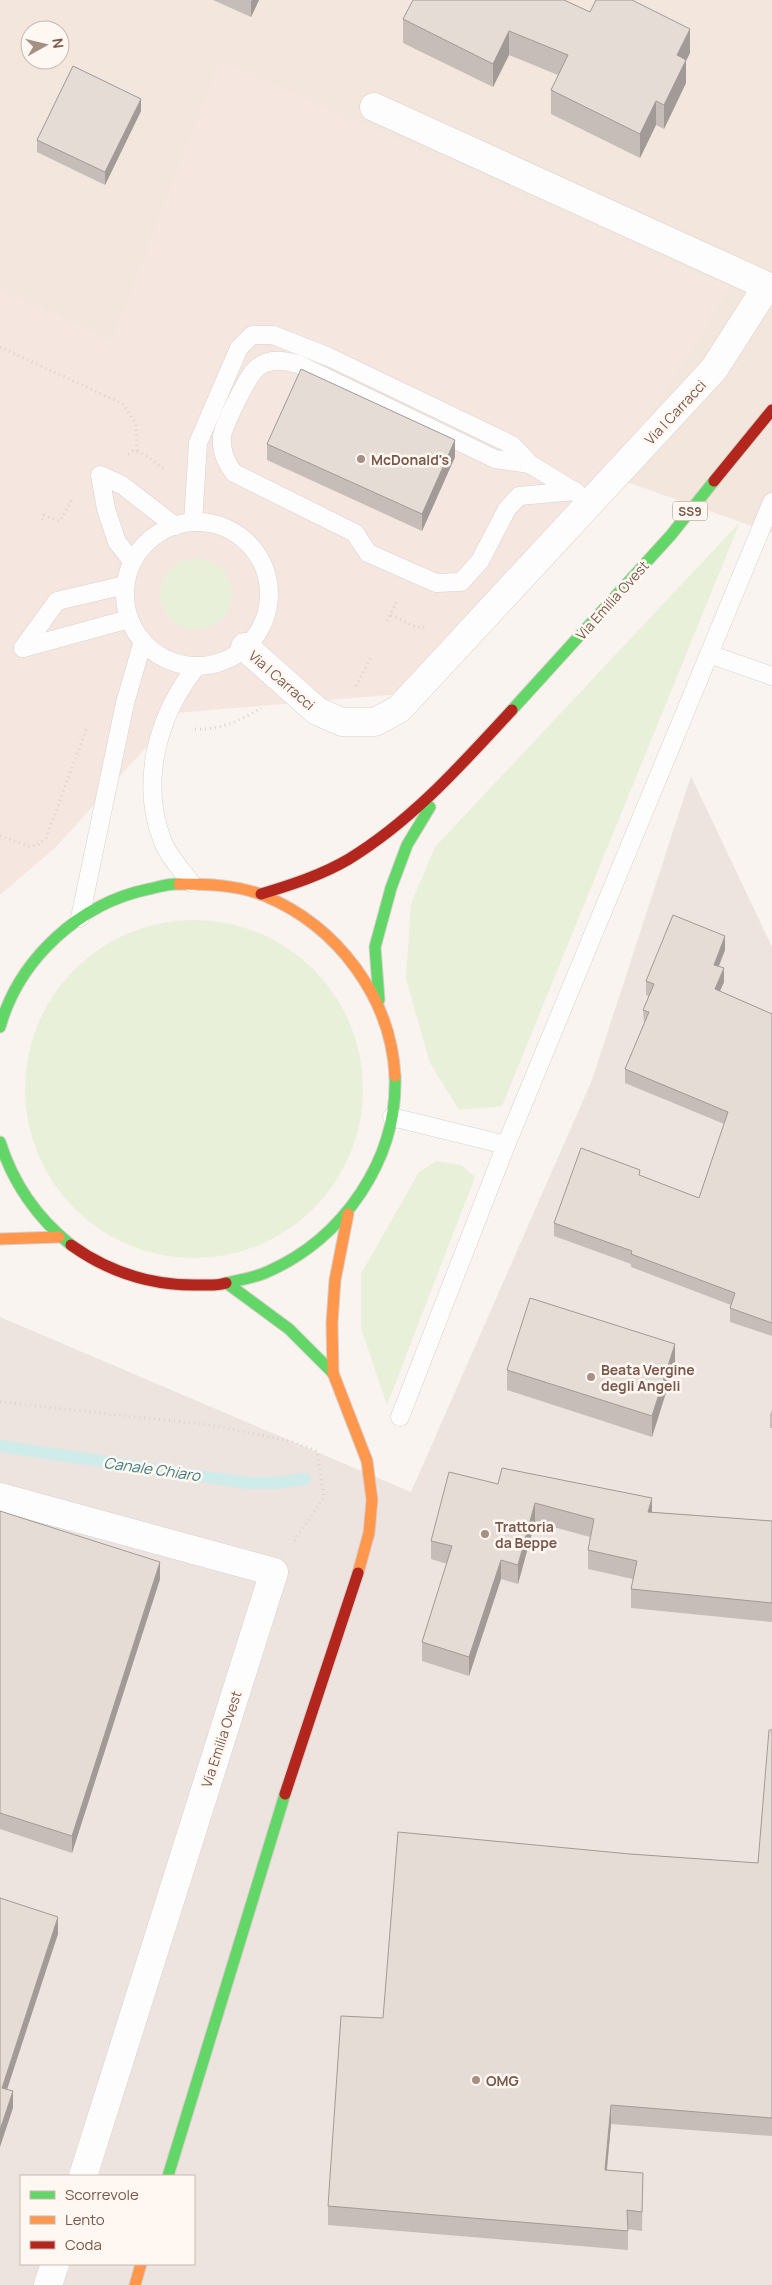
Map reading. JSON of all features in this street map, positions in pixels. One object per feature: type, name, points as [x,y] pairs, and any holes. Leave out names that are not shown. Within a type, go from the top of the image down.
[{"type":"main road","name":"Via Emilia Ovest","points":[[261,894],[306,880],[349,859],[397,825],[444,784],[671,535],[772,410]]},
{"type":"main road","name":"Via Emilia Ovest","points":[[380,1007],[375,947],[391,888],[406,845],[444,784]]},
{"type":"main road","points":[[0,1027],[3,1013],[30,964],[68,924],[116,896],[164,884],[213,883],[261,894],[292,908],[320,927],[344,950],[364,977],[380,1007],[390,1042],[395,1080],[392,1117],[384,1152],[372,1176],[348,1214],[323,1239],[295,1260],[263,1275],[228,1284],[183,1287],[139,1280],[96,1263],[59,1237],[28,1201],[5,1160],[0,1142]]},
{"type":"main road","points":[[168,2175],[288,1785],[362,1561],[369,1533],[372,1500],[367,1462],[333,1373],[332,1323],[335,1280],[348,1214]]},
{"type":"main road","points":[[0,1239],[59,1237]]},
{"type":"main road","points":[[228,1284],[289,1329],[333,1373]]},
{"type":"main road","points":[[135,2285],[141,2265]]},
{"type":"street","name":"Via I Carracci","points":[[245,647],[317,710],[342,722],[376,722],[399,709],[583,498],[714,369],[767,286],[374,107]]},
{"type":"street","points":[[0,1496],[274,1572]]},
{"type":"street","name":"Via Emilia Ovest","points":[[83,2175],[274,1572]]},
{"type":"street","points":[[48,2285],[55,2265]]},
{"type":"lane","points":[[193,522],[198,443],[239,348],[252,336],[273,334],[329,357],[512,445],[530,464],[583,498]]},
{"type":"lane","points":[[530,464],[495,459],[298,364],[277,359],[257,367],[249,376],[222,435],[224,458],[234,474],[355,533],[368,553],[436,584],[461,582],[480,562],[507,509],[520,496],[583,498]]},
{"type":"lane","points":[[132,561],[117,542],[106,509],[100,474],[122,485],[175,526]]},
{"type":"lane","points":[[400,1417],[506,1145],[772,502]]},
{"type":"lane","points":[[193,522],[218,524],[240,536],[258,555],[267,578],[269,601],[263,623],[251,642],[233,657],[197,666],[168,661],[149,648],[134,631],[129,619],[126,610],[125,585],[132,561],[147,541],[168,527],[193,522]]},
{"type":"lane","points":[[125,585],[57,601],[22,648],[129,619]]},
{"type":"lane","points":[[80,918],[125,703],[143,641]]},
{"type":"lane","points":[[709,654],[772,676]]},
{"type":"lane","points":[[191,883],[163,842],[153,803],[153,762],[164,721],[183,684],[197,666]]},
{"type":"lane","points":[[392,1117],[506,1145]]},
{"type":"path","points":[[0,347],[123,404],[136,424],[137,451]]},
{"type":"path","points":[[123,458],[133,451],[141,452],[154,463],[172,473]]},
{"type":"path","points":[[42,520],[44,516],[60,521],[75,495]]},
{"type":"path","points":[[347,685],[355,688],[372,655]]},
{"type":"path","points":[[193,729],[236,721],[261,708]]},
{"type":"path","points":[[0,836],[29,846],[38,845],[46,838],[89,720]]},
{"type":"path","points":[[0,1402],[210,1425],[290,1441],[317,1451],[324,1497],[274,1572]]},
{"type":"shaded area","points":[[0,0],[772,0],[772,533],[612,477],[728,288],[220,61],[112,343],[0,290]]},
{"type":"shaded area","points":[[220,60],[728,288],[612,477],[400,694],[177,713],[55,848],[0,895],[0,290],[112,343]]},
{"type":"shaded area","points":[[691,776],[772,947],[772,2285],[0,2285],[0,1317],[411,1492],[592,1080]]},
{"type":"green space","points":[[740,522],[502,1106],[459,1110],[430,1063],[406,979],[411,904],[435,847]]},
{"type":"green space","points":[[196,558],[216,564],[226,574],[232,594],[226,614],[216,624],[196,630],[176,624],[166,614],[160,594],[166,574],[176,564]]},
{"type":"green space","points":[[194,920],[227,923],[259,933],[288,948],[314,969],[335,995],[350,1024],[360,1056],[363,1089],[360,1122],[350,1154],[335,1183],[314,1209],[288,1230],[259,1245],[227,1255],[194,1258],[161,1255],[129,1245],[100,1230],[74,1209],[53,1183],[38,1154],[28,1122],[25,1089],[28,1056],[38,1024],[53,995],[74,969],[100,948],[129,933],[161,923]]},
{"type":"green space","points":[[436,1161],[461,1165],[475,1177],[387,1405],[361,1328],[361,1274],[419,1172]]},
{"type":"building","points":[[413,0],[564,0],[590,12],[596,0],[632,0],[690,29],[677,55],[686,60],[664,105],[656,101],[640,134],[551,90],[568,55],[509,31],[493,64],[403,19]]},
{"type":"building","points":[[73,66],[141,99],[105,172],[37,140]]},
{"type":"building","name":"McDonald's","points":[[301,369],[455,440],[422,514],[267,444]]},
{"type":"building","points":[[673,915],[725,936],[714,965],[724,968],[715,989],[772,1014],[772,1323],[730,1308],[735,1293],[631,1254],[632,1251],[554,1223],[581,1148],[640,1170],[639,1175],[699,1198],[728,1112],[625,1069],[649,1012],[643,1010],[654,984],[646,981]]},
{"type":"building","name":"Beata Vergine degli Angeli","points":[[530,1298],[675,1344],[652,1416],[507,1370]]},
{"type":"building","points":[[502,1468],[652,1498],[648,1512],[772,1521],[772,1603],[631,1589],[637,1561],[588,1550],[594,1519],[535,1503],[518,1565],[501,1560],[469,1657],[422,1642],[452,1546],[431,1541],[449,1472],[498,1484]]},
{"type":"building","points":[[0,1511],[160,1562],[72,1836],[0,1813]]},
{"type":"building","name":"OMG","points":[[769,1730],[772,1730],[772,2118],[611,2105],[605,2170],[643,2173],[642,2212],[627,2210],[628,2231],[328,2206],[341,2016],[383,2018],[398,1832],[630,1854],[758,1863]]},
{"type":"building","points":[[0,1898],[58,1917],[2,2088],[13,2091],[0,2130]]},
{"type":"waterway","name":"Canale Chiaro","points":[[0,1446],[247,1483],[276,1483],[305,1479]]},
{"type":"traffic: fast","points":[[512,710],[671,535],[714,481]]},
{"type":"traffic: fast","points":[[379,1000],[375,947],[391,888],[407,845],[430,807]]},
{"type":"traffic: fast","points":[[0,1027],[9,1002],[37,957],[77,921],[99,907],[124,896],[164,885],[179,884]]},
{"type":"traffic: fast","points":[[226,1283],[262,1274],[294,1258],[342,1218],[361,1193],[376,1166],[387,1137],[393,1107],[395,1076]]},
{"type":"traffic: fast","points":[[0,1142],[19,1186],[37,1212],[71,1245]]},
{"type":"traffic: fast","points":[[228,1284],[289,1329],[333,1373]]},
{"type":"traffic: fast","points":[[168,2175],[285,1794]]},
{"type":"traffic: slow","points":[[179,884],[223,886],[255,892],[291,909],[337,945],[356,968],[371,992],[383,1019],[391,1047],[395,1076]]},
{"type":"traffic: slow","points":[[348,1214],[335,1280],[332,1323],[333,1373],[367,1461],[372,1500],[369,1533],[358,1573]]},
{"type":"traffic: slow","points":[[0,1239],[59,1237]]},
{"type":"traffic: slow","points":[[135,2285],[141,2265]]},
{"type":"traffic: jam","points":[[714,481],[772,410]]},
{"type":"traffic: jam","points":[[261,894],[317,875],[349,859],[372,844],[416,809],[436,790],[512,710]]},
{"type":"traffic: jam","points":[[71,1245],[116,1270],[148,1280],[181,1285],[219,1285],[226,1283]]},
{"type":"traffic: jam","points":[[285,1794],[358,1573]]},
{"type":"place","name":"McDonald's","points":[[361,459]]},
{"type":"place","name":"Beata Vergine degli Angeli","points":[[591,1377]]},
{"type":"place","name":"Trattoria da Beppe","points":[[485,1534]]},
{"type":"place","name":"OMG","points":[[476,2080]]}]
